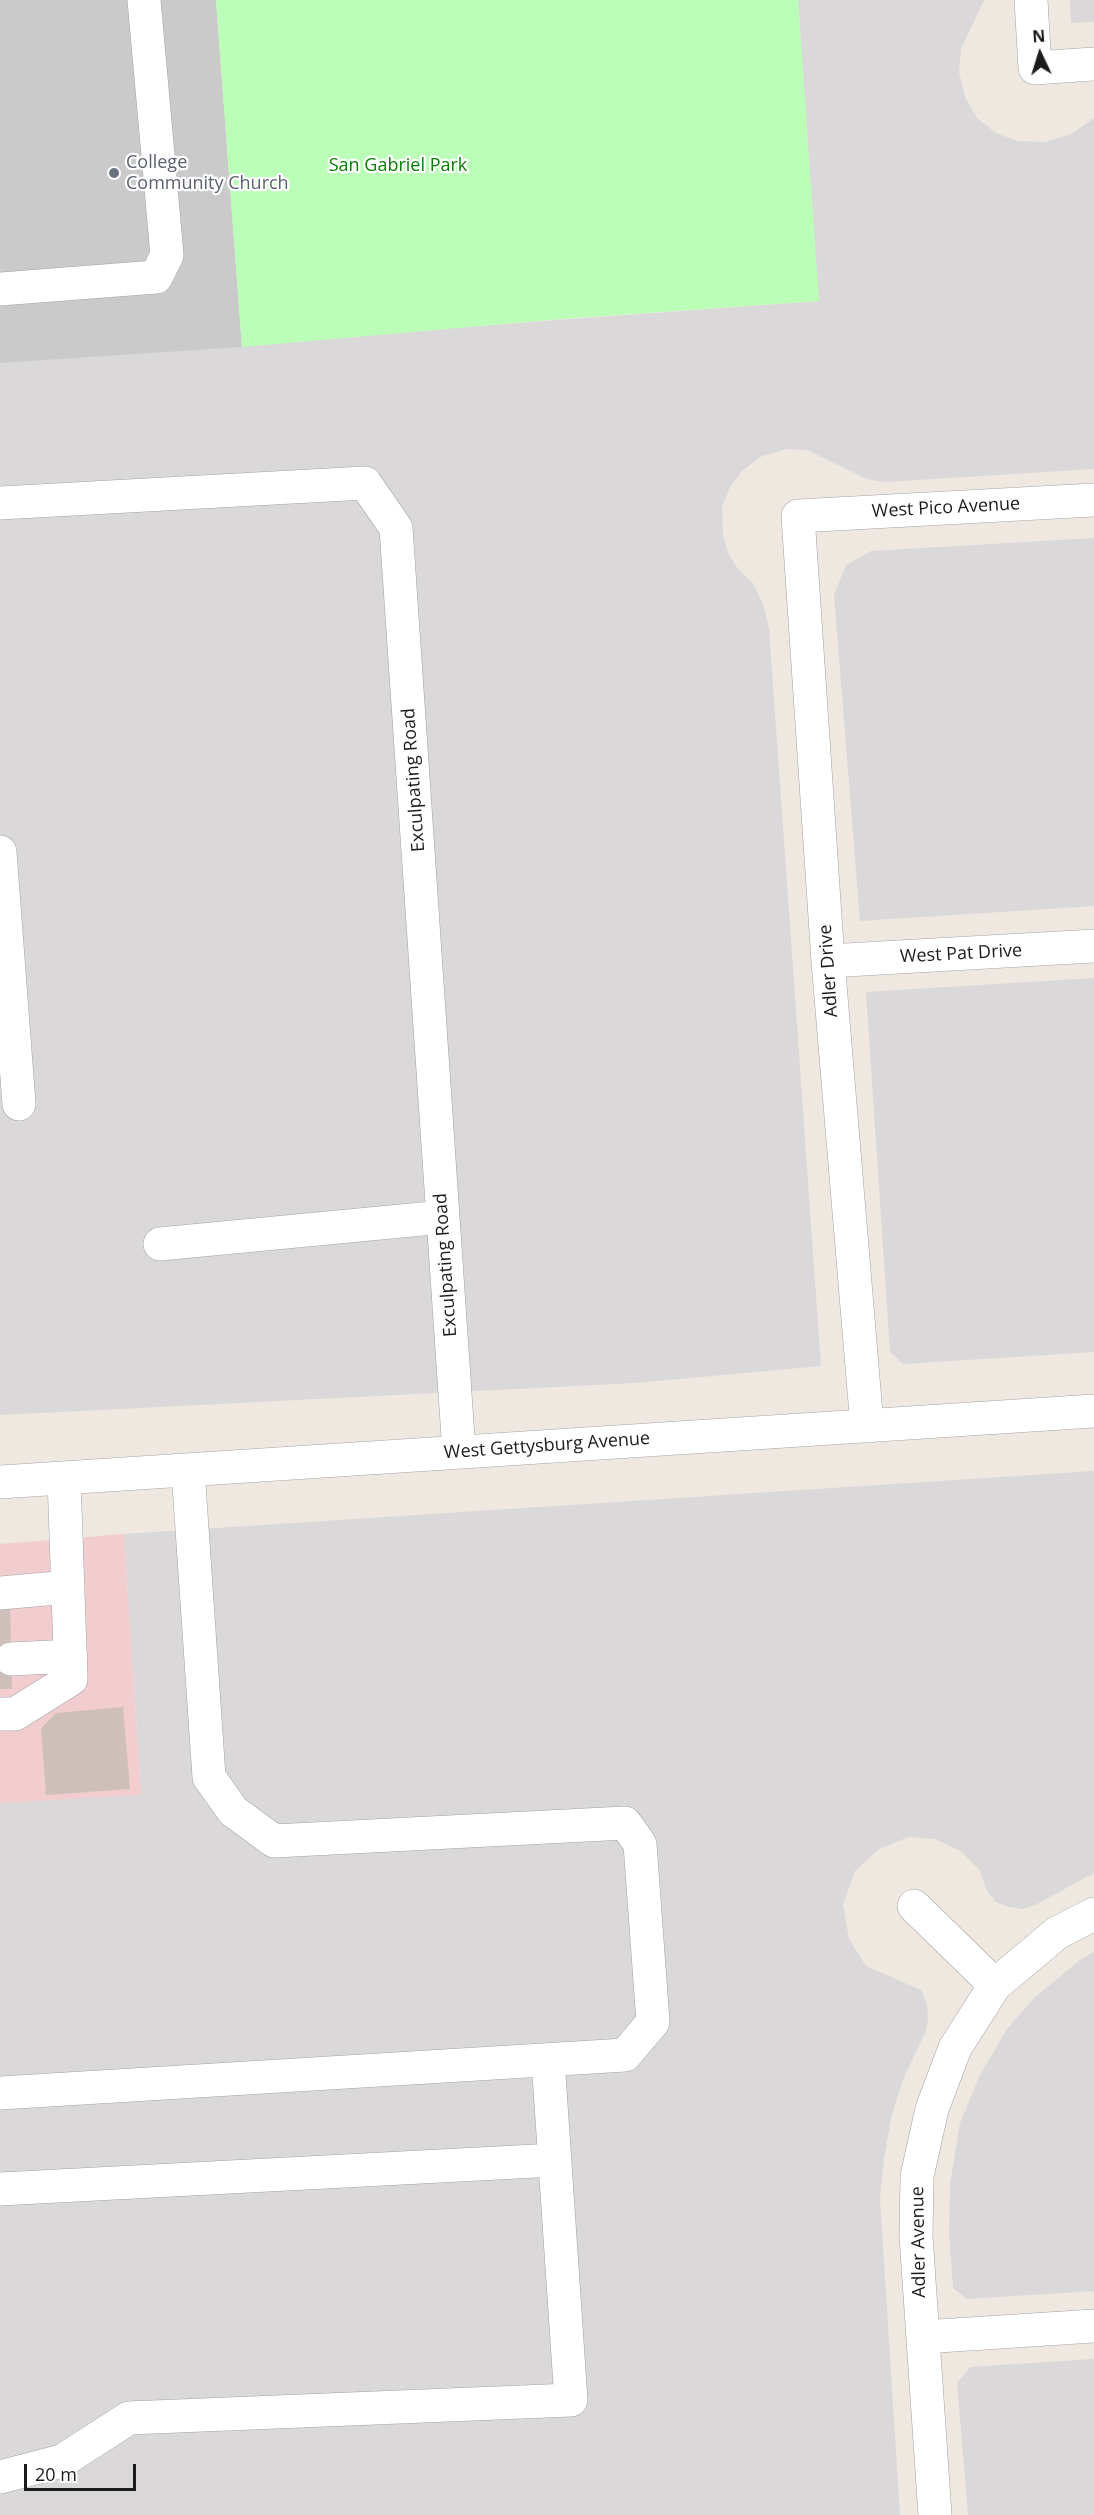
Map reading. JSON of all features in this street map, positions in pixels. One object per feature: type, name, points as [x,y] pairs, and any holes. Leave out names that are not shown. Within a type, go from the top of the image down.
[{"type":"street","points":[[0,289],[156,277],[167,255],[144,0]]},
{"type":"street","points":[[1031,0],[1035,68],[1094,64]]},
{"type":"street","name":"Exculpating Road","points":[[0,503],[365,483],[396,528],[459,1452]]},
{"type":"street","name":"West Pico Avenue","points":[[798,516],[1094,500]]},
{"type":"street","name":"Adler Drive","points":[[798,516],[828,962],[867,1426]]},
{"type":"street","points":[[0,852],[19,1104]]},
{"type":"street","name":"West Pat Drive","points":[[828,962],[1094,946]]},
{"type":"street","points":[[160,1244],[443,1217]]},
{"type":"street","name":"West Gettysburg Avenue","points":[[0,1482],[1094,1411]]},
{"type":"street","points":[[0,2093],[625,2055],[653,2022],[640,1844],[625,1823],[274,1841],[233,1811],[209,1777],[188,1470]]},
{"type":"street","points":[[0,1714],[15,1714],[71,1679],[64,1478]]},
{"type":"street","points":[[0,1593],[69,1587]]},
{"type":"street","points":[[11,1659],[71,1656]]},
{"type":"street","points":[[915,1906],[995,1985]]},
{"type":"street","name":"Adler Avenue","points":[[935,2515],[916,2236],[917,2176],[932,2109],[955,2048],[995,1985],[1057,1933],[1094,1914]]},
{"type":"street","points":[[0,2477],[62,2462],[129,2418],[571,2400],[548,2060]]},
{"type":"street","points":[[0,2189],[555,2160]]},
{"type":"street","points":[[923,2337],[1094,2326]]},
{"type":"shaded area","name":"College Community Church","points":[[0,0],[216,0],[242,347],[0,363]]},
{"type":"shaded area","points":[[798,0],[984,0],[961,49],[959,72],[965,97],[977,118],[996,133],[1017,141],[1045,142],[1071,134],[1094,118],[1094,469],[885,482],[867,479],[807,450],[787,449],[760,457],[742,471],[730,487],[722,507],[723,534],[728,553],[738,569],[753,583],[763,604],[769,628],[821,1366],[635,1383],[0,1415],[0,361],[818,301]]},
{"type":"shaded area","points":[[1070,0],[1094,0],[1094,22],[1071,23]]},
{"type":"shaded area","points":[[1094,538],[1094,906],[860,921],[834,595],[846,565],[871,551]]},
{"type":"shaded area","points":[[1094,978],[1094,1352],[903,1364],[890,1352],[866,992]]},
{"type":"shaded area","points":[[1094,1471],[1094,1873],[1024,1909],[1008,1907],[996,1902],[987,1891],[980,1871],[962,1852],[935,1839],[908,1837],[878,1850],[855,1871],[843,1905],[849,1939],[866,1966],[921,1990],[927,2004],[926,2031],[904,2077],[892,2114],[880,2199],[900,2515],[0,2515],[0,1803],[141,1794],[124,1534]]},
{"type":"shaded area","points":[[124,1534],[141,1795],[0,1803],[0,1544]]},
{"type":"shaded area","points":[[1094,1952],[1094,2291],[967,2299],[953,2288],[949,2234],[950,2184],[960,2123],[980,2075],[1007,2029],[1035,1997],[1080,1960]]},
{"type":"shaded area","points":[[1094,2359],[1094,2515],[968,2515],[957,2383],[970,2367]]},
{"type":"green space","name":"San Gabriel Park","points":[[216,0],[798,0],[819,301],[561,319],[242,347]]},
{"type":"building","points":[[0,1600],[10,1600],[12,1689],[0,1689]]},
{"type":"building","points":[[123,1707],[130,1789],[46,1795],[41,1728],[56,1713]]},
{"type":"place","name":"College Community Church","points":[[114,173]]}]
